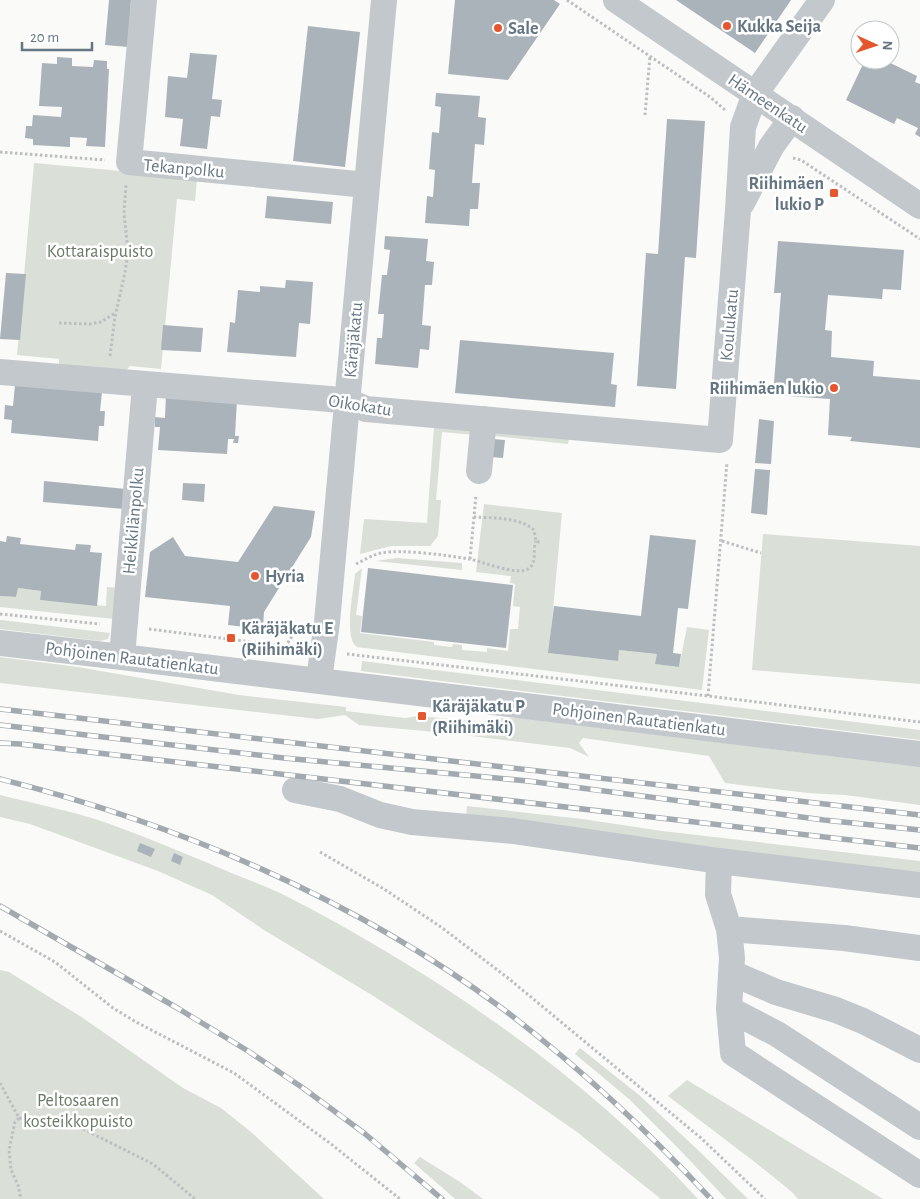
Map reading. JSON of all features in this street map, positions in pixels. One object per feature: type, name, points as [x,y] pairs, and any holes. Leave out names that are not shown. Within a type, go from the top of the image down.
[{"type":"street","points":[[128,162],[144,0]]},
{"type":"street","name":"Käräjäkatu","points":[[319,680],[384,0]]},
{"type":"street","name":"Hämeenkatu","points":[[616,0],[920,206]]},
{"type":"street","name":"Koulukatu","points":[[720,440],[743,127],[755,94],[822,0]]},
{"type":"street","name":"Koulukatu","points":[[738,210],[771,147],[792,118]]},
{"type":"street","name":"Tekanpolku","points":[[128,162],[367,185]]},
{"type":"street","name":"Oikokatu","points":[[0,372],[347,401],[366,408],[720,440]]},
{"type":"street","name":"Heikkilänpolku","points":[[122,656],[145,385]]},
{"type":"street","points":[[479,471],[484,420]]},
{"type":"street","name":"Pohjoinen Rautatienkatu","points":[[0,643],[122,656],[920,754]]},
{"type":"street","points":[[295,790],[340,799],[380,815],[412,822],[513,831],[720,861],[920,885]]},
{"type":"street","points":[[720,861],[718,894],[729,929],[732,973],[729,1009],[733,1053],[920,1175]]},
{"type":"street","points":[[729,929],[844,938],[920,948]]},
{"type":"street","points":[[732,973],[776,992],[836,1010],[863,1021],[920,1050]]},
{"type":"street","points":[[729,1009],[777,1034],[920,1127]]},
{"type":"path","points":[[567,0],[710,97],[743,127]]},
{"type":"path","points":[[645,115],[650,56]]},
{"type":"path","points":[[771,147],[786,156],[802,160],[920,239]]},
{"type":"path","name":"Tekanpolku","points":[[0,152],[128,162]]},
{"type":"path","points":[[108,382],[116,312],[126,272],[128,251],[124,213],[128,162]]},
{"type":"path","points":[[59,324],[101,322],[116,312]]},
{"type":"path","points":[[708,696],[722,541],[727,460],[720,440]]},
{"type":"path","points":[[470,559],[479,471]]},
{"type":"path","points":[[352,567],[372,556],[393,552],[470,559],[507,569],[527,570],[531,567],[536,541],[534,530],[527,525],[508,520],[474,517]]},
{"type":"path","points":[[536,541],[541,543]]},
{"type":"path","points":[[722,541],[761,553]]},
{"type":"path","points":[[0,614],[204,635],[920,722]]},
{"type":"path","points":[[320,852],[384,889],[441,927],[508,978],[701,1138],[765,1199]]},
{"type":"path","points":[[0,931],[55,962],[113,1008],[136,1022],[234,1073],[331,1144],[400,1199]]},
{"type":"path","points":[[0,1084],[19,1118]]},
{"type":"path","points":[[19,1118],[15,1122],[9,1150],[11,1170],[18,1185],[21,1199]]},
{"type":"path","points":[[19,1118],[83,1129],[153,1164],[195,1199]]},
{"type":"green space","name":"Kottaraispuisto","points":[[34,163],[197,178],[195,201],[177,199],[161,369],[130,366],[123,374],[59,367],[59,359],[17,355]]},
{"type":"green space","points":[[434,427],[475,431],[475,435],[442,432],[436,500],[441,500],[438,536],[430,546],[391,546],[360,554],[364,519],[427,523]]},
{"type":"green space","points":[[494,432],[569,439],[568,444],[494,436]]},
{"type":"green space","points":[[484,504],[562,513],[549,653],[617,661],[619,650],[657,654],[656,664],[679,667],[687,627],[709,630],[702,690],[357,647],[353,642],[351,634],[350,613],[355,574],[362,568],[356,615],[362,616],[360,633],[434,642],[434,645],[452,647],[453,644],[462,645],[462,650],[487,652],[487,648],[508,651],[510,629],[518,629],[520,607],[513,606],[515,584],[510,583],[511,576],[476,572]]},
{"type":"green space","points":[[763,534],[920,546],[920,684],[752,670]]},
{"type":"green space","points":[[397,558],[462,563],[462,570],[376,561]]},
{"type":"green space","points":[[107,587],[122,588],[114,619],[0,607],[0,596],[16,597],[18,588],[41,591],[40,600],[106,606]]},
{"type":"green space","points":[[0,620],[110,633],[108,639],[100,641],[0,629]]},
{"type":"green space","points":[[0,657],[78,667],[239,695],[346,707],[346,711],[405,718],[419,716],[481,722],[502,718],[519,718],[920,767],[920,805],[845,795],[808,793],[725,783],[709,756],[583,738],[579,743],[589,757],[570,748],[359,725],[345,715],[318,719],[0,683]]},
{"type":"green space","points":[[362,661],[920,730],[920,740],[361,671]]},
{"type":"green space","points":[[0,795],[107,823],[286,896],[342,926],[452,993],[557,1068],[653,1153],[698,1199],[661,1199],[577,1132],[495,1075],[375,997],[264,930],[212,895],[158,871],[30,824],[0,817]]},
{"type":"green space","points":[[467,806],[920,861],[920,877],[466,819]]},
{"type":"green space","name":"Peltosaaren kosteikkopuisto","points":[[0,970],[9,972],[83,1018],[183,1088],[221,1108],[251,1132],[324,1199],[0,1199]]},
{"type":"green space","points":[[580,1048],[639,1095],[748,1199],[726,1199],[629,1099],[575,1054]]},
{"type":"green space","points":[[687,1080],[883,1199],[798,1199],[756,1163],[668,1096]]},
{"type":"green space","points":[[420,1157],[483,1199],[455,1199],[414,1163]]},
{"type":"building","points":[[109,0],[131,0],[128,47],[105,45]]},
{"type":"building","name":"Sale","points":[[455,0],[554,0],[560,4],[508,80],[448,74]]},
{"type":"building","points":[[676,0],[791,0],[755,53]]},
{"type":"building","points":[[308,26],[360,32],[345,167],[293,161]]},
{"type":"building","points":[[190,53],[217,55],[212,99],[222,100],[220,117],[211,116],[207,149],[180,146],[183,119],[165,117],[168,76],[187,78]]},
{"type":"building","points":[[57,57],[72,58],[72,66],[93,67],[94,60],[107,61],[107,69],[109,69],[105,147],[86,146],[87,138],[70,137],[70,147],[33,145],[33,139],[25,138],[26,126],[32,126],[33,115],[61,117],[62,107],[39,106],[42,63],[57,64]]},
{"type":"building","points":[[900,68],[917,76],[915,82],[920,84],[920,137],[915,134],[918,128],[897,118],[894,124],[846,100],[860,70],[900,70]]},
{"type":"building","points":[[436,93],[480,96],[478,117],[486,118],[484,145],[475,144],[472,183],[480,183],[478,209],[470,209],[469,226],[425,223],[427,196],[433,197],[435,170],[429,169],[432,132],[439,133],[441,107],[435,106]]},
{"type":"building","points":[[667,119],[705,121],[696,258],[685,257],[676,389],[637,386],[646,253],[658,254]]},
{"type":"building","points":[[267,196],[333,202],[331,224],[265,218]]},
{"type":"building","points":[[385,236],[428,239],[426,261],[434,262],[432,285],[425,285],[422,325],[431,326],[429,350],[420,349],[418,368],[375,364],[377,338],[382,338],[384,314],[378,314],[382,275],[387,275],[390,250],[384,249]]},
{"type":"building","points":[[778,241],[904,250],[901,290],[883,289],[882,299],[828,295],[825,330],[832,331],[831,357],[874,361],[873,376],[920,380],[920,448],[850,441],[852,437],[828,435],[830,399],[773,395],[781,293],[774,293]]},
{"type":"building","points":[[6,273],[26,274],[20,340],[0,339]]},
{"type":"building","points":[[286,280],[313,282],[310,324],[299,323],[296,357],[227,352],[230,322],[235,323],[238,290],[260,292],[260,286],[285,288]]},
{"type":"building","points":[[163,325],[203,328],[201,352],[161,350]]},
{"type":"building","points":[[460,340],[614,353],[611,384],[617,385],[615,407],[455,393]]},
{"type":"building","points":[[15,385],[102,392],[100,411],[105,411],[104,426],[99,426],[98,441],[11,433],[12,420],[4,419],[5,405],[13,406]]},
{"type":"building","points":[[166,394],[237,399],[235,436],[239,436],[238,443],[233,443],[234,439],[228,439],[227,454],[158,450],[160,427],[155,427],[155,417],[165,418]]},
{"type":"building","points":[[759,419],[774,421],[771,464],[755,463]]},
{"type":"building","points":[[493,439],[505,440],[503,458],[491,457]]},
{"type":"building","points":[[755,469],[770,470],[767,515],[751,513]]},
{"type":"building","points":[[44,481],[126,489],[124,509],[43,502]]},
{"type":"building","points":[[183,483],[205,484],[204,502],[182,500]]},
{"type":"building","points":[[274,506],[315,511],[311,537],[264,612],[263,629],[228,625],[230,606],[145,597],[150,552],[173,537],[185,556],[238,562]]},
{"type":"building","points":[[650,535],[696,540],[688,609],[678,608],[673,653],[681,654],[679,667],[655,664],[657,654],[619,650],[618,661],[548,653],[554,606],[641,616]]},
{"type":"building","points":[[7,536],[21,538],[20,544],[75,550],[76,544],[91,545],[90,552],[102,553],[97,606],[40,600],[41,591],[18,588],[16,597],[0,596],[0,541],[6,542]]},
{"type":"building","points":[[368,568],[513,585],[506,648],[361,632]]},
{"type":"building","points":[[140,843],[155,849],[151,857],[137,851]]},
{"type":"building","points":[[174,853],[183,857],[180,865],[171,861]]},
{"type":"railway","points":[[0,709],[920,815]]},
{"type":"railway","points":[[0,725],[284,758],[528,781],[824,820],[920,830]]},
{"type":"railway","points":[[0,743],[920,848]]},
{"type":"railway","points":[[0,779],[67,797],[133,818],[198,843],[263,870],[326,900],[387,933],[446,969],[503,1009],[558,1053],[637,1124],[711,1199]]},
{"type":"railway","points":[[0,906],[248,1051],[303,1088],[364,1133],[442,1199]]},
{"type":"place","name":"Kukka Seija","points":[[727,26]]},
{"type":"place","name":"Sale","points":[[498,28]]},
{"type":"place","name":"Riihimäen lukio P","points":[[834,193]]},
{"type":"place","name":"Riihimäen lukio","points":[[834,388]]},
{"type":"place","name":"Hyria","points":[[255,576]]},
{"type":"place","name":"Käräjäkatu E (Riihimäki)","points":[[231,638]]},
{"type":"place","name":"Käräjäkatu P (Riihimäki)","points":[[422,716]]}]
